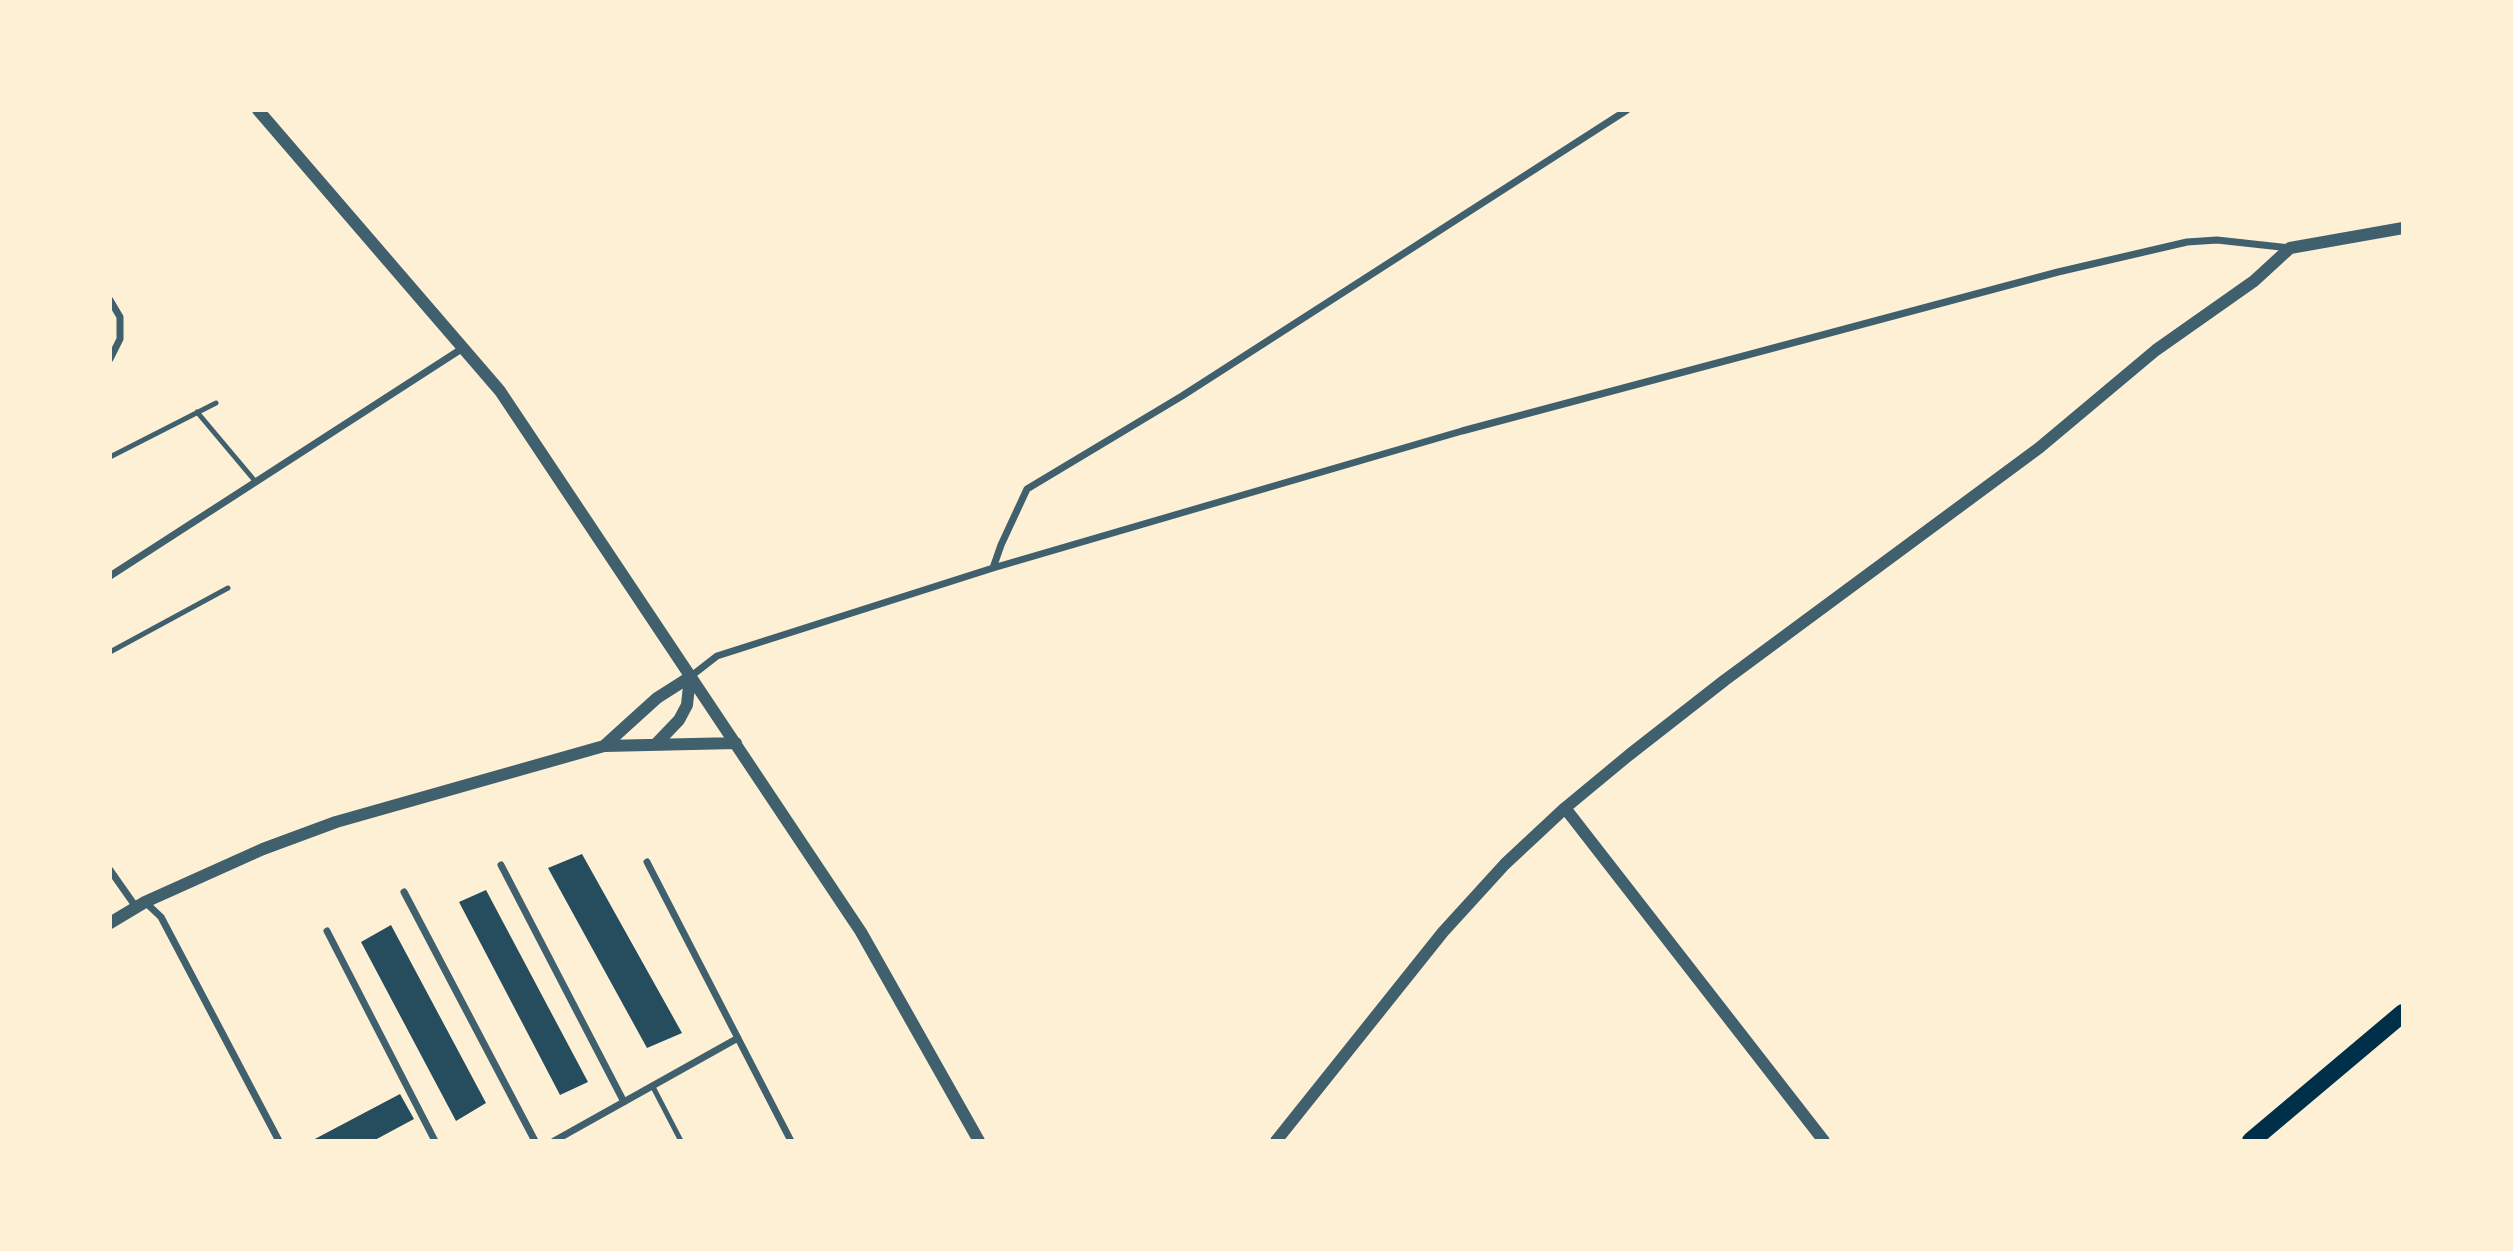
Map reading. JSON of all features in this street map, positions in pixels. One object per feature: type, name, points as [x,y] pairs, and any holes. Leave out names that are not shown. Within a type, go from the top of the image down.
[{"type":"main road","points":[[2251,1141],[2403,1013]]},
{"type":"street","points":[[258,110],[500,391],[861,932],[979,1141]]},
{"type":"street","points":[[993,568],[1027,489],[1182,396],[1628,110]]},
{"type":"street","points":[[604,746],[657,698],[717,656],[993,568],[1462,431],[2058,272],[2187,242],[2217,240],[2290,248],[2403,228]]},
{"type":"street","points":[[1276,1141],[1443,932],[1505,864],[1565,808],[1724,680],[2039,447],[2145,359],[2254,281],[2290,248]]},
{"type":"street","points":[[110,300],[120,317],[120,339],[110,359]]},
{"type":"street","points":[[110,576],[463,348]]},
{"type":"street","points":[[656,744],[683,713],[687,705],[690,677]]},
{"type":"street","points":[[110,923],[140,904],[263,849],[336,822],[604,746],[736,743]]},
{"type":"street","points":[[1565,808],[1824,1141]]},
{"type":"street","points":[[646,862],[791,1141]]},
{"type":"street","points":[[501,865],[624,1102]]},
{"type":"street","points":[[110,870],[140,904],[161,917],[279,1141]]},
{"type":"street","points":[[404,891],[535,1141]]},
{"type":"street","points":[[327,931],[435,1141]]},
{"type":"street","points":[[554,1141],[738,1038]]},
{"type":"lane","points":[[110,457],[216,403]]},
{"type":"lane","points":[[197,412],[256,481]]},
{"type":"lane","points":[[110,652],[228,588]]},
{"type":"lane","points":[[653,1087],[681,1141]]},
{"type":"building","points":[[582,854],[682,1033],[647,1048],[548,868]]},
{"type":"building","points":[[486,890],[588,1082],[560,1095],[459,902]]},
{"type":"building","points":[[391,925],[486,1103],[456,1121],[361,942]]},
{"type":"building","points":[[400,1094],[414,1119],[373,1141],[311,1141]]}]
